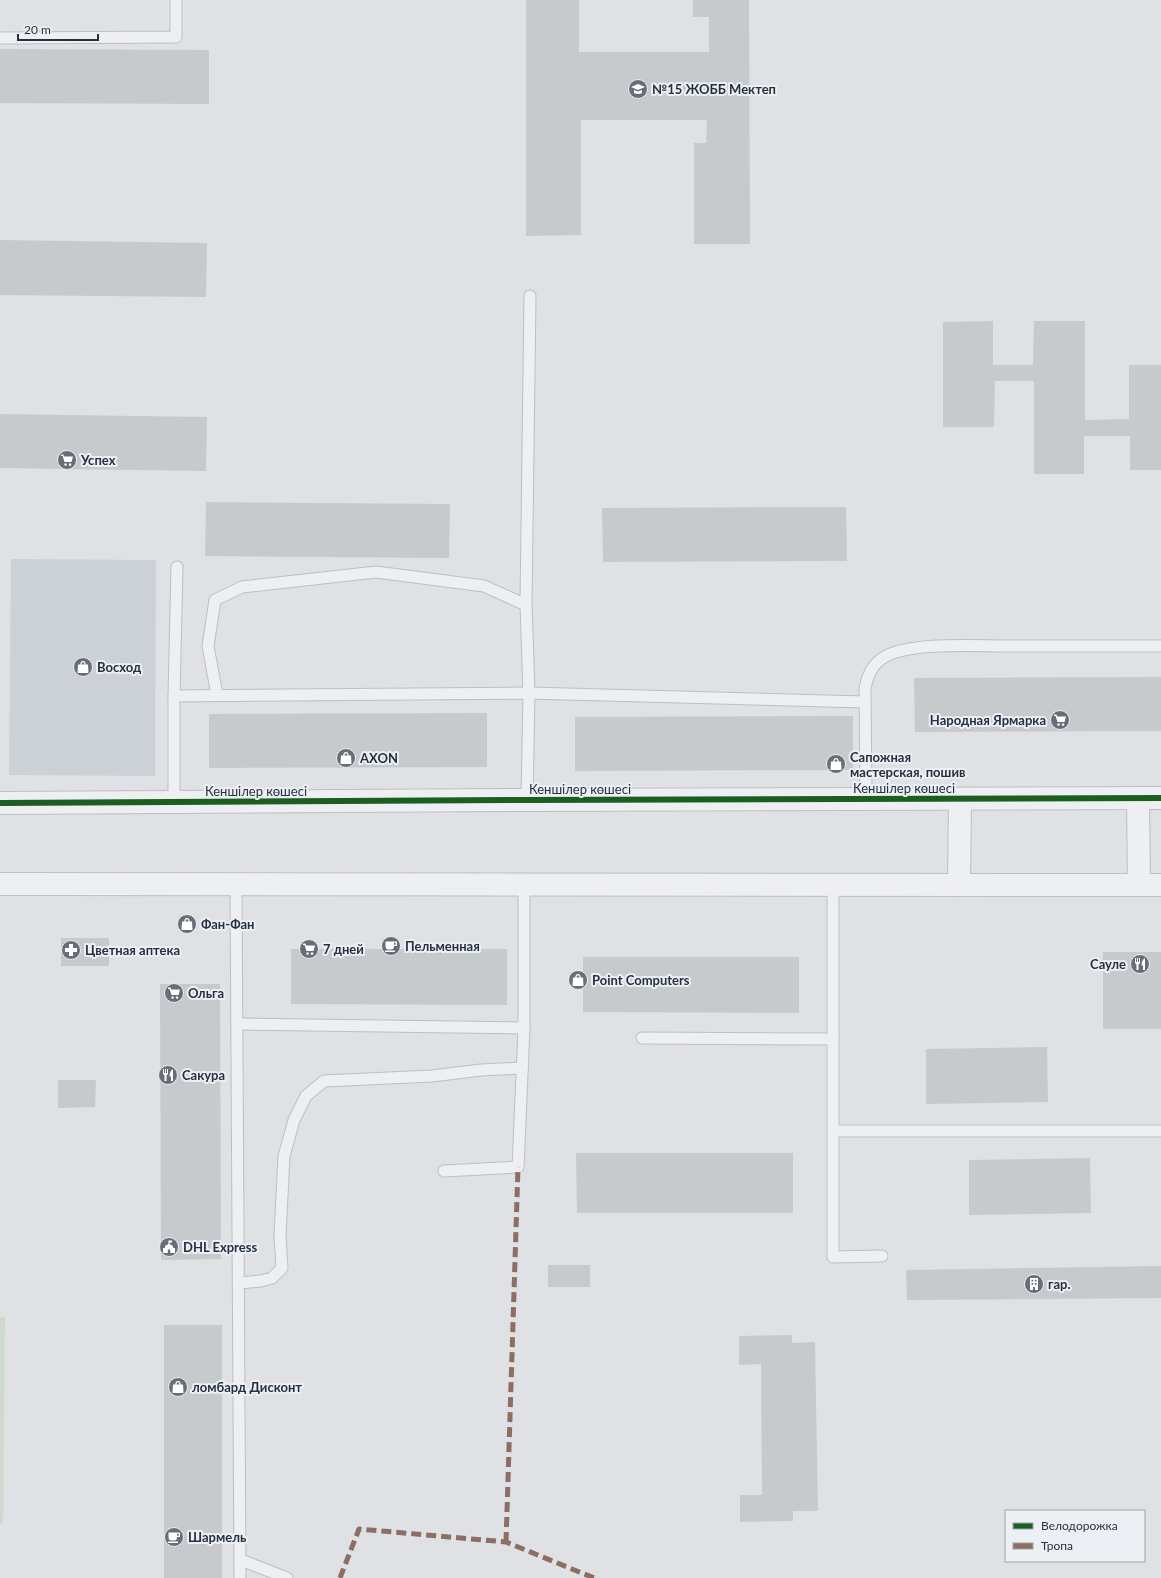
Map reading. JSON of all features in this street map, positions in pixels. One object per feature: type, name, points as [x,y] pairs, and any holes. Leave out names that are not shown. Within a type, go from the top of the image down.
[{"type":"street","points":[[1138,798],[1138,885]]},
{"type":"street","name":"Кеншілер көшесі","points":[[0,803],[1161,798]]},
{"type":"street","points":[[959,885],[960,799]]},
{"type":"street","points":[[0,884],[1161,885]]},
{"type":"lane","points":[[0,38],[176,37],[176,0]]},
{"type":"lane","points":[[527,800],[529,693],[526,605],[530,296]]},
{"type":"lane","points":[[174,802],[176,567]]},
{"type":"lane","points":[[217,695],[208,646],[215,600],[242,587],[376,572],[484,586],[526,605]]},
{"type":"lane","points":[[866,799],[865,688],[868,676],[874,665],[886,656],[912,649],[949,646],[1161,646]]},
{"type":"lane","points":[[174,696],[529,693],[864,702]]},
{"type":"lane","points":[[236,884],[240,1578]]},
{"type":"lane","points":[[444,1171],[518,1167],[524,1028],[524,884]]},
{"type":"lane","points":[[834,885],[833,1256],[882,1256]]},
{"type":"lane","points":[[237,1024],[524,1028]]},
{"type":"lane","points":[[642,1038],[833,1039]]},
{"type":"lane","points":[[238,1283],[262,1281],[272,1278],[282,1268],[280,1236],[284,1156],[294,1120],[306,1096],[324,1081],[432,1076],[481,1070],[522,1068]]},
{"type":"lane","points":[[834,1131],[1161,1131]]},
{"type":"lane","points":[[241,1560],[287,1578]]},
{"type":"shaded area","name":"Восход","points":[[11,559],[156,560],[155,776],[9,775]]},
{"type":"shaded area","points":[[0,1317],[5,1317],[3,1524],[0,1524]]},
{"type":"building","points":[[526,0],[579,0],[579,52],[709,52],[709,17],[693,17],[693,0],[749,0],[750,244],[694,244],[694,143],[706,143],[707,120],[581,120],[581,235],[526,236]]},
{"type":"building","points":[[0,49],[209,50],[209,104],[0,103]]},
{"type":"building","points":[[0,240],[207,243],[206,297],[0,295]]},
{"type":"building","points":[[993,321],[993,365],[1033,365],[1034,321],[1085,321],[1085,420],[1129,419],[1129,365],[1161,365],[1161,470],[1130,470],[1130,436],[1084,436],[1084,474],[1034,474],[1034,381],[995,381],[994,427],[943,427],[943,322]]},
{"type":"building","points":[[0,414],[207,417],[206,471],[0,468]]},
{"type":"building","points":[[206,502],[450,504],[449,558],[205,556]]},
{"type":"building","points":[[846,507],[847,561],[603,562],[602,508]]},
{"type":"building","points":[[1161,677],[1161,731],[915,732],[914,678]]},
{"type":"building","points":[[487,713],[487,767],[209,768],[209,714]]},
{"type":"building","points":[[853,716],[853,770],[575,771],[575,717]]},
{"type":"building","points":[[61,938],[109,938],[109,966],[61,966]]},
{"type":"building","points":[[291,949],[507,949],[507,1005],[291,1004]]},
{"type":"building","points":[[1103,952],[1161,952],[1161,1029],[1103,1029]]},
{"type":"building","points":[[583,957],[799,957],[799,1013],[583,1012]]},
{"type":"building","points":[[160,984],[220,984],[221,1259],[161,1260]]},
{"type":"building","points":[[1047,1047],[1048,1102],[926,1104],[926,1049]]},
{"type":"building","points":[[58,1080],[96,1080],[95,1107],[58,1108]]},
{"type":"building","points":[[576,1153],[793,1153],[793,1213],[577,1213]]},
{"type":"building","points":[[1090,1158],[1091,1213],[969,1215],[969,1160]]},
{"type":"building","points":[[548,1265],[590,1265],[590,1287],[548,1287]]},
{"type":"building","name":"гар.","points":[[1161,1266],[1161,1298],[907,1300],[906,1270]]},
{"type":"building","points":[[164,1325],[222,1325],[222,1578],[164,1578]]},
{"type":"building","points":[[792,1335],[792,1343],[815,1342],[818,1511],[793,1511],[793,1521],[740,1522],[740,1495],[762,1495],[761,1364],[739,1365],[739,1336]]},
{"type":"marked path","points":[[506,1542],[518,1167]]},
{"type":"marked path","points":[[340,1578],[359,1529],[506,1542],[594,1578]]},
{"type":"cycle path","points":[[0,803],[1161,798]]},
{"type":"place","name":"№15 ЖОББ Мектеп","points":[[638,89]]},
{"type":"place","name":"Успех","points":[[67,460]]},
{"type":"place","name":"Восход","points":[[83,667]]},
{"type":"place","name":"Народная Ярмарка","points":[[1060,720]]},
{"type":"place","name":"AXON","points":[[346,758]]},
{"type":"place","name":"Сапожная мастерская, пошив","points":[[836,764]]},
{"type":"place","name":"Фан-Фан","points":[[187,924]]},
{"type":"place","name":"Пельменная","points":[[391,946]]},
{"type":"place","name":"7 дней","points":[[309,949]]},
{"type":"place","name":"Цветная аптека","points":[[71,950]]},
{"type":"place","name":"Сауле","points":[[1140,964]]},
{"type":"place","name":"Point Computers","points":[[578,980]]},
{"type":"place","name":"Ольга","points":[[174,993]]},
{"type":"place","name":"Сакура","points":[[168,1075]]},
{"type":"place","name":"DHL Express","points":[[169,1247]]},
{"type":"place","name":"гар.","points":[[1034,1284]]},
{"type":"place","name":"ломбард Дисконт","points":[[178,1387]]},
{"type":"place","name":"Шармель","points":[[174,1537]]}]
